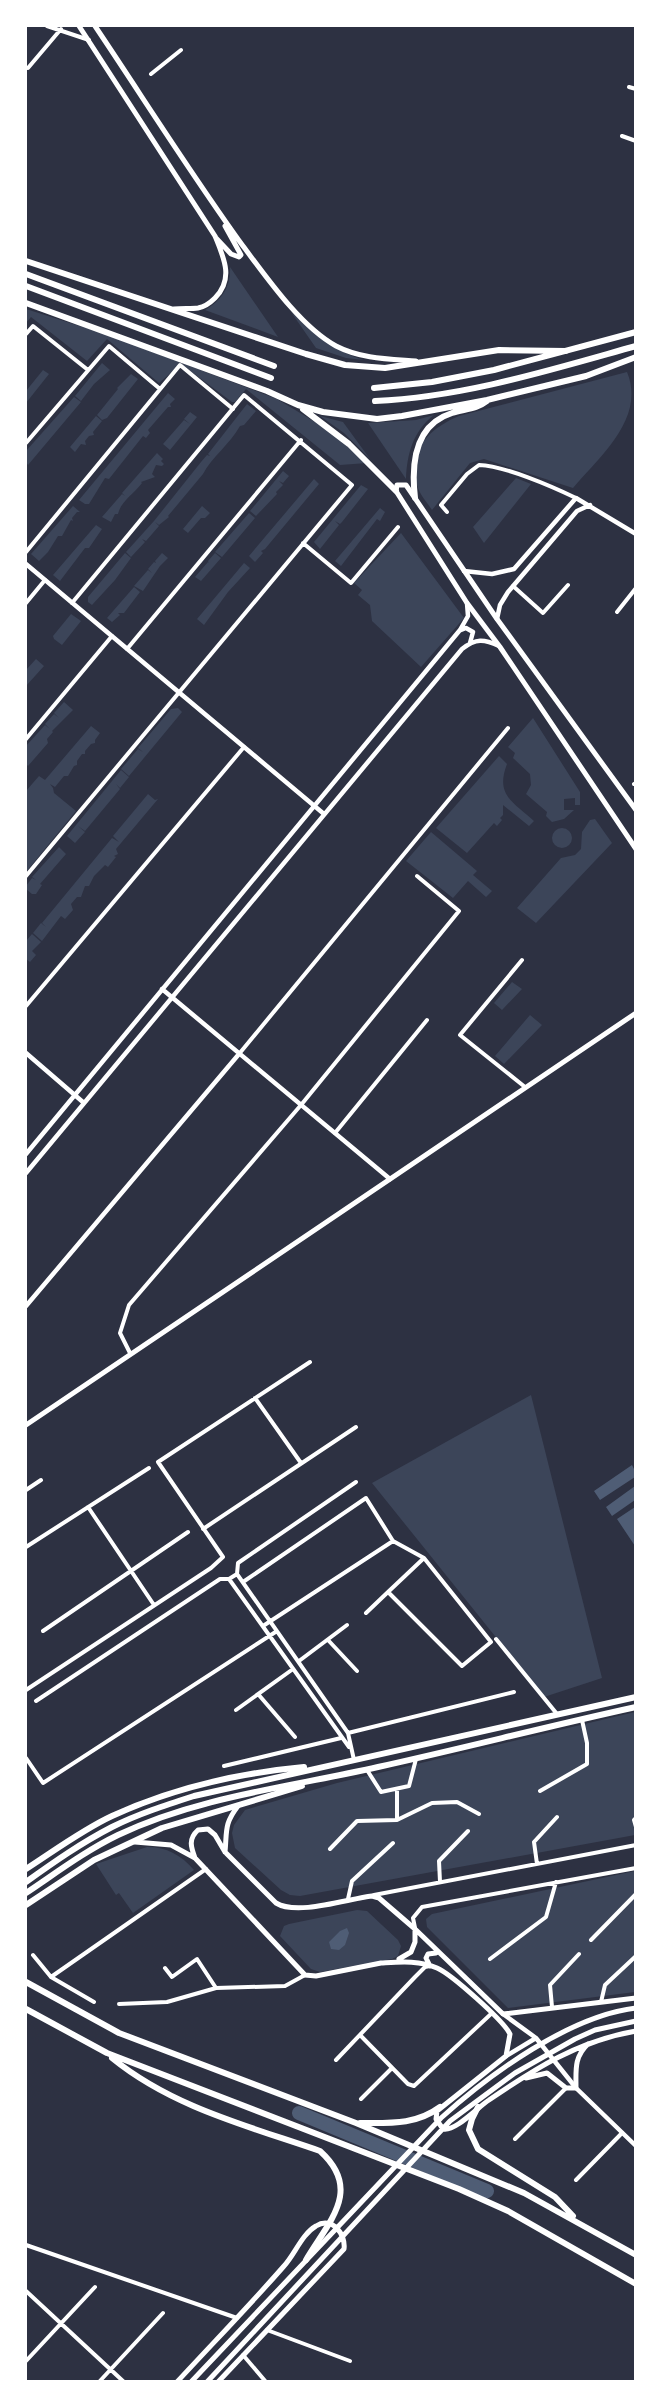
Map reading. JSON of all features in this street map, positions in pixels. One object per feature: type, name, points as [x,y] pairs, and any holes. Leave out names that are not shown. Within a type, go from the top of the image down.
[{"type":"main road","points":[[80,26],[215,236],[233,256],[239,258],[242,255],[214,206]]},
{"type":"main road","points":[[95,26],[214,206],[269,281],[323,337],[350,352],[370,357],[427,362]]},
{"type":"main road","points":[[169,309],[198,308],[211,302],[223,289],[226,269],[215,236]]},
{"type":"main road","points":[[26,261],[345,365],[385,368],[499,350],[566,351]]},
{"type":"main road","points":[[26,274],[274,366]]},
{"type":"main road","points":[[26,286],[271,378]]},
{"type":"main road","points":[[26,303],[235,379],[298,405],[323,412],[377,419],[487,400],[586,376],[636,357]]},
{"type":"main road","points":[[374,388],[432,382],[494,370],[636,332]]},
{"type":"main road","points":[[375,401],[410,399],[462,390],[544,372],[636,346]]},
{"type":"main road","points":[[415,498],[413,463],[421,437],[437,421],[450,414],[480,407],[487,400]]},
{"type":"main road","points":[[298,405],[349,444],[396,491],[467,603],[500,646],[636,849]]},
{"type":"main road","points":[[396,491],[399,484],[406,485],[497,618],[636,810]]},
{"type":"main road","points":[[626,836],[636,839]]},
{"type":"main road","points":[[26,1425],[636,1013]]},
{"type":"main road","points":[[26,1882],[82,1844],[114,1826],[153,1809],[194,1796],[636,1697]]},
{"type":"main road","points":[[26,1893],[87,1852],[118,1835],[197,1806],[367,1770],[636,1707]]},
{"type":"main road","points":[[26,1869],[77,1835],[111,1817],[153,1800],[267,1771],[331,1765]]},
{"type":"main road","points":[[26,1905],[94,1860],[162,1828],[325,1778]]},
{"type":"main road","points":[[225,1852],[226,1828],[229,1818],[238,1806]]},
{"type":"main road","points":[[195,1858],[191,1838],[202,1828],[215,1835],[225,1852],[276,1904],[283,1908],[302,1908],[372,1896],[386,1902],[503,2014],[636,1998]]},
{"type":"main road","points":[[135,1842],[171,1845],[195,1858],[305,1975],[316,1976],[404,1958],[414,1946],[415,1929]]},
{"type":"main road","points":[[430,1966],[426,1958],[428,1954],[433,1952],[439,1954]]},
{"type":"main road","points":[[356,2123],[405,2122],[418,2119],[440,2107],[506,2056],[510,2034],[505,2025],[446,1973],[430,1966],[407,1961],[381,1963]]},
{"type":"main road","points":[[26,1982],[119,2033],[356,2123],[524,2193],[636,2255]]},
{"type":"main road","points":[[191,2382],[441,2118],[462,2099],[506,2066],[587,2020],[636,2008]]},
{"type":"main road","points":[[26,2009],[107,2054],[459,2189],[517,2216],[636,2284]]},
{"type":"main road","points":[[208,2381],[450,2121],[487,2091],[549,2052],[595,2030],[636,2021]]},
{"type":"main road","points":[[440,2107],[436,2119],[440,2127],[447,2130],[452,2129],[478,2107],[552,2059],[591,2041],[636,2031]]},
{"type":"main road","points":[[521,2079],[547,2073],[566,2088],[576,2088],[576,2062],[579,2052],[591,2041]]},
{"type":"main road","points":[[107,2054],[134,2076],[185,2104],[320,2151],[338,2171],[343,2184],[340,2199],[333,2214],[306,2260]]},
{"type":"main road","points":[[478,2107],[469,2130],[478,2149],[555,2197],[577,2221]]},
{"type":"main road","points":[[177,2382],[287,2263],[312,2228],[319,2224],[333,2225],[343,2235],[344,2249],[218,2382]]},
{"type":"street","points":[[47,26],[61,29],[89,41]]},
{"type":"street","points":[[28,68],[61,29]]},
{"type":"street","points":[[151,74],[181,50]]},
{"type":"street","points":[[629,87],[636,89]]},
{"type":"street","points":[[622,136],[636,141]]},
{"type":"street","points":[[26,334],[33,326],[88,370]]},
{"type":"street","points":[[26,443],[109,346],[160,389]]},
{"type":"street","points":[[26,552],[180,365],[233,409]]},
{"type":"street","points":[[26,876],[352,485],[301,440],[244,395],[72,603]]},
{"type":"street","points":[[127,649],[301,440]]},
{"type":"street","points":[[447,512],[441,505],[467,474],[479,465],[526,478],[576,498],[636,534]]},
{"type":"street","points":[[464,571],[492,574],[514,569],[576,498]]},
{"type":"street","points":[[497,618],[500,605],[513,586],[577,512],[590,505]]},
{"type":"street","points":[[303,543],[351,583],[398,527]]},
{"type":"street","points":[[26,564],[324,814]]},
{"type":"street","points":[[26,603],[45,580]]},
{"type":"street","points":[[513,586],[543,613],[568,585]]},
{"type":"street","points":[[617,612],[636,588]]},
{"type":"street","points":[[26,1154],[460,630],[468,616],[467,603]]},
{"type":"street","points":[[460,630],[466,628],[472,632],[470,643]]},
{"type":"street","points":[[26,739],[112,636]]},
{"type":"street","points":[[26,1173],[462,649],[480,639],[500,646]]},
{"type":"street","points":[[397,707],[406,715]]},
{"type":"street","points":[[26,1306],[239,1054],[508,728]]},
{"type":"street","points":[[26,1006],[244,747]]},
{"type":"street","points":[[130,1353],[120,1333],[129,1305],[301,1105],[459,911],[417,876]]},
{"type":"street","points":[[230,907],[240,915]]},
{"type":"street","points":[[522,960],[460,1035],[525,1087]]},
{"type":"street","points":[[162,989],[390,1179]]},
{"type":"street","points":[[335,1133],[427,1020]]},
{"type":"street","points":[[26,1053],[84,1103]]},
{"type":"street","points":[[26,1690],[211,1568],[223,1557],[158,1462],[310,1362]]},
{"type":"street","points":[[255,1398],[301,1463]]},
{"type":"street","points":[[203,1528],[356,1427]]},
{"type":"street","points":[[26,1547],[148,1468]]},
{"type":"street","points":[[26,1490],[41,1480]]},
{"type":"street","points":[[354,1760],[348,1732],[237,1574],[238,1563],[356,1482]]},
{"type":"street","points":[[243,1582],[366,1498],[393,1541],[424,1558],[490,1642],[462,1666],[388,1592]]},
{"type":"street","points":[[88,1507],[154,1605]]},
{"type":"street","points":[[43,1631],[188,1532]]},
{"type":"street","points":[[263,1626],[393,1541]]},
{"type":"street","points":[[366,1613],[424,1558]]},
{"type":"street","points":[[36,1701],[220,1579],[229,1580],[237,1574]]},
{"type":"street","points":[[229,1580],[340,1738],[350,1748]]},
{"type":"street","points":[[299,1661],[347,1625]]},
{"type":"street","points":[[26,1758],[43,1783],[277,1631]]},
{"type":"street","points":[[328,1640],[357,1671]]},
{"type":"street","points":[[496,1640],[557,1714]]},
{"type":"street","points":[[236,1710],[292,1669]]},
{"type":"street","points":[[348,1732],[514,1692]]},
{"type":"street","points":[[258,1694],[296,1737]]},
{"type":"street","points":[[540,1791],[587,1764],[587,1743],[582,1719]]},
{"type":"street","points":[[224,1766],[340,1738]]},
{"type":"street","points":[[367,1770],[381,1792],[397,1789],[409,1786],[416,1758]]},
{"type":"street","points":[[397,1789],[397,1820]]},
{"type":"street","points":[[330,1849],[357,1821],[397,1820],[432,1803],[457,1802],[479,1814]]},
{"type":"street","points":[[537,1864],[534,1842],[557,1817]]},
{"type":"street","points":[[636,1818],[634,1820],[636,1827]]},
{"type":"street","points":[[440,1882],[439,1861],[468,1831]]},
{"type":"street","points":[[348,1899],[352,1881],[393,1843]]},
{"type":"street","points":[[372,1896],[636,1845]]},
{"type":"street","points":[[51,1977],[206,1868]]},
{"type":"street","points":[[415,1929],[413,1918],[422,1907],[636,1868]]},
{"type":"street","points":[[490,1959],[546,1917],[556,1882]]},
{"type":"street","points":[[591,1940],[636,1894]]},
{"type":"street","points":[[552,2007],[550,1985],[579,1954]]},
{"type":"street","points":[[33,1955],[51,1977],[94,2002]]},
{"type":"street","points":[[601,2004],[605,1985],[636,1956]]},
{"type":"street","points":[[165,1968],[171,1976],[174,1976],[197,1959],[216,1988]]},
{"type":"street","points":[[336,2060],[425,1967],[430,1966]]},
{"type":"street","points":[[119,2004],[167,2002],[216,1988],[285,1986],[305,1975]]},
{"type":"street","points":[[360,2035],[408,2084],[414,2086],[492,2013]]},
{"type":"street","points":[[503,2014],[536,2037],[576,2088],[636,2146]]},
{"type":"street","points":[[506,2056],[536,2037]]},
{"type":"street","points":[[361,2099],[392,2068]]},
{"type":"street","points":[[515,2139],[566,2088]]},
{"type":"street","points":[[576,2180],[622,2133]]},
{"type":"street","points":[[26,2245],[237,2318]]},
{"type":"street","points":[[26,2361],[95,2287]]},
{"type":"street","points":[[26,2292],[124,2382]]},
{"type":"street","points":[[99,2382],[163,2313]]},
{"type":"street","points":[[267,2330],[350,2361]]},
{"type":"street","points":[[243,2355],[266,2382]]},
{"type":"shaded area","points":[[230,267],[278,337],[205,310],[224,293],[229,281]]},
{"type":"shaded area","points":[[26,309],[105,334],[277,399],[325,428],[367,463],[340,465],[246,389],[235,402],[232,402],[181,364],[159,383],[107,339],[87,361],[31,317],[26,323]]},
{"type":"shaded area","points":[[291,312],[316,334],[343,352],[364,360],[346,358],[316,348]]},
{"type":"shaded area","points":[[102,363],[110,370],[94,384],[81,401],[75,396]]},
{"type":"shaded area","points":[[43,370],[49,374],[26,403],[26,391]]},
{"type":"shaded area","points":[[627,372],[631,389],[630,405],[625,420],[607,449],[573,488],[484,459],[470,463],[432,510],[421,495],[415,472],[418,451],[430,434],[448,421],[459,416]]},
{"type":"shaded area","points":[[131,374],[138,379],[107,418],[102,420],[97,415],[117,388]]},
{"type":"shaded area","points":[[168,393],[175,399],[170,404],[171,407],[168,407],[148,430],[150,433],[146,438],[143,436],[109,479],[105,478],[89,504],[79,500]]},
{"type":"shaded area","points":[[74,397],[81,402],[28,465],[26,451]]},
{"type":"shaded area","points":[[247,404],[256,411],[244,425],[240,426],[169,517],[159,525],[155,522],[159,526],[146,541],[142,539],[145,542],[131,557],[126,552],[207,455],[210,456],[208,454]]},
{"type":"shaded area","points":[[190,412],[197,417],[170,450],[163,444],[184,420],[190,424],[184,419]]},
{"type":"shaded area","points":[[434,415],[421,428],[412,444],[406,479],[368,423],[416,420]]},
{"type":"shaded area","points":[[96,416],[102,421],[93,432],[94,435],[89,436],[85,441],[86,445],[81,444],[75,452],[70,447]]},
{"type":"shaded area","points":[[320,416],[343,422],[370,459],[344,433]]},
{"type":"shaded area","points":[[157,453],[163,459],[161,461],[164,464],[156,465],[152,474],[155,477],[141,482],[111,522],[102,517],[122,494],[125,496],[122,493]]},
{"type":"shaded area","points":[[283,471],[289,476],[283,483],[279,481],[283,485],[256,516],[250,511]]},
{"type":"shaded area","points":[[516,478],[531,484],[484,543],[473,527]]},
{"type":"shaded area","points":[[314,479],[319,484],[261,551],[263,553],[255,562],[249,556]]},
{"type":"shaded area","points":[[361,485],[368,489],[340,524],[335,521],[339,525],[320,549],[314,542]]},
{"type":"shaded area","points":[[73,506],[80,512],[77,512],[62,536],[58,536],[39,561],[31,554]]},
{"type":"shaded area","points":[[202,506],[210,513],[205,518],[201,518],[188,533],[183,529]]},
{"type":"shaded area","points":[[380,508],[385,512],[380,521],[377,519],[341,566],[335,561]]},
{"type":"shaded area","points":[[249,513],[255,518],[222,557],[215,552]]},
{"type":"shaded area","points":[[96,525],[102,529],[89,548],[85,548],[60,581],[53,575]]},
{"type":"shaded area","points":[[401,533],[464,618],[421,667],[372,621],[370,605],[358,595],[362,590],[354,583]]},
{"type":"shaded area","points":[[125,553],[131,558],[92,605],[88,602],[88,597]]},
{"type":"shaded area","points":[[162,553],[168,558],[143,591],[134,586],[148,570],[152,573],[148,569],[154,562],[156,563],[155,561]]},
{"type":"shaded area","points":[[215,553],[221,558],[201,581],[195,577]]},
{"type":"shaded area","points":[[244,563],[250,568],[228,592],[204,625],[197,619]]},
{"type":"shaded area","points":[[134,587],[140,592],[124,613],[118,613],[120,615],[112,622],[107,618]]},
{"type":"shaded area","points":[[71,614],[81,621],[62,645],[53,636]]},
{"type":"shaded area","points":[[36,659],[44,666],[26,686],[26,670]]},
{"type":"shaded area","points":[[64,702],[73,710],[52,731],[47,739],[48,743],[28,766],[26,746],[45,725],[50,729],[45,724],[54,714],[59,718],[54,713]]},
{"type":"shaded area","points":[[178,708],[182,712],[129,776],[121,769],[138,749],[143,752],[138,748],[171,709]]},
{"type":"shaded area","points":[[533,718],[580,792],[580,805],[575,805],[575,798],[564,799],[564,810],[574,810],[564,819],[552,822],[546,816],[547,812],[526,794],[531,785],[530,774],[513,758],[515,753],[508,747]]},
{"type":"shaded area","points":[[91,726],[100,733],[95,743],[91,744],[85,754],[82,754],[68,776],[64,776],[55,787],[50,784],[54,793],[76,811],[26,872],[26,791],[39,776],[45,780]]},
{"type":"shaded area","points":[[499,756],[507,764],[503,783],[508,797],[534,821],[529,826],[503,805],[503,815],[500,818],[502,820],[497,826],[494,823],[467,853],[436,828]]},
{"type":"shaded area","points":[[121,770],[129,777],[120,788],[116,784],[120,789],[85,831],[78,826],[85,832],[75,843],[67,836]]},
{"type":"shaded area","points":[[148,794],[155,800],[158,799],[116,849],[118,854],[114,856],[116,857],[108,867],[105,865],[94,876],[89,886],[85,886],[81,897],[77,897],[71,904],[73,910],[65,919],[61,916],[42,941],[33,933],[41,923],[46,927],[42,923],[112,838],[119,842],[113,836]]},
{"type":"shaded area","points":[[595,819],[612,843],[536,923],[517,908],[561,858],[575,855],[581,849],[582,832],[590,820]]},
{"type":"shaded area","points":[[558,828],[566,828],[572,834],[572,842],[566,848],[558,848],[552,842],[552,834]]},
{"type":"shaded area","points":[[431,832],[477,871],[473,875],[492,891],[486,897],[468,881],[453,898],[406,861]]},
{"type":"shaded area","points":[[59,847],[66,854],[40,884],[42,885],[36,894],[32,894],[26,886],[32,878],[36,880],[32,877]]},
{"type":"shaded area","points":[[32,934],[41,942],[32,951],[36,955],[30,962],[26,959],[26,941]]},
{"type":"shaded area","points":[[512,982],[522,989],[502,1010],[494,1003]]},
{"type":"shaded area","points":[[530,1015],[542,1025],[504,1064],[495,1056]]},
{"type":"shaded area","points":[[531,1395],[602,1678],[544,1697],[372,1483]]},
{"type":"shaded area","points":[[632,1465],[635,1477],[600,1500],[594,1491]]},
{"type":"shaded area","points":[[635,1486],[635,1500],[612,1516],[606,1507]]},
{"type":"shaded area","points":[[635,1507],[635,1546],[617,1519]]},
{"type":"shaded area","points":[[635,1712],[635,1835],[300,1896],[290,1895],[281,1890],[235,1848],[232,1833],[234,1825],[245,1810],[337,1783]]},
{"type":"shaded area","points":[[147,1847],[161,1848],[173,1853],[194,1870],[133,1913],[119,1893],[116,1895],[96,1864]]},
{"type":"shaded area","points":[[635,1871],[635,1992],[508,2008],[427,1927],[426,1919],[432,1914]]},
{"type":"shaded area","points":[[357,1910],[367,1911],[398,1940],[401,1946],[398,1956],[320,1972],[311,1969],[280,1936],[284,1926],[289,1924]]},
{"type":"shaded area","points":[[347,1928],[349,1933],[345,1945],[339,1950],[331,1949],[329,1942],[340,1931]]},
{"type":"waterway","points":[[299,2113],[487,2191]]}]
